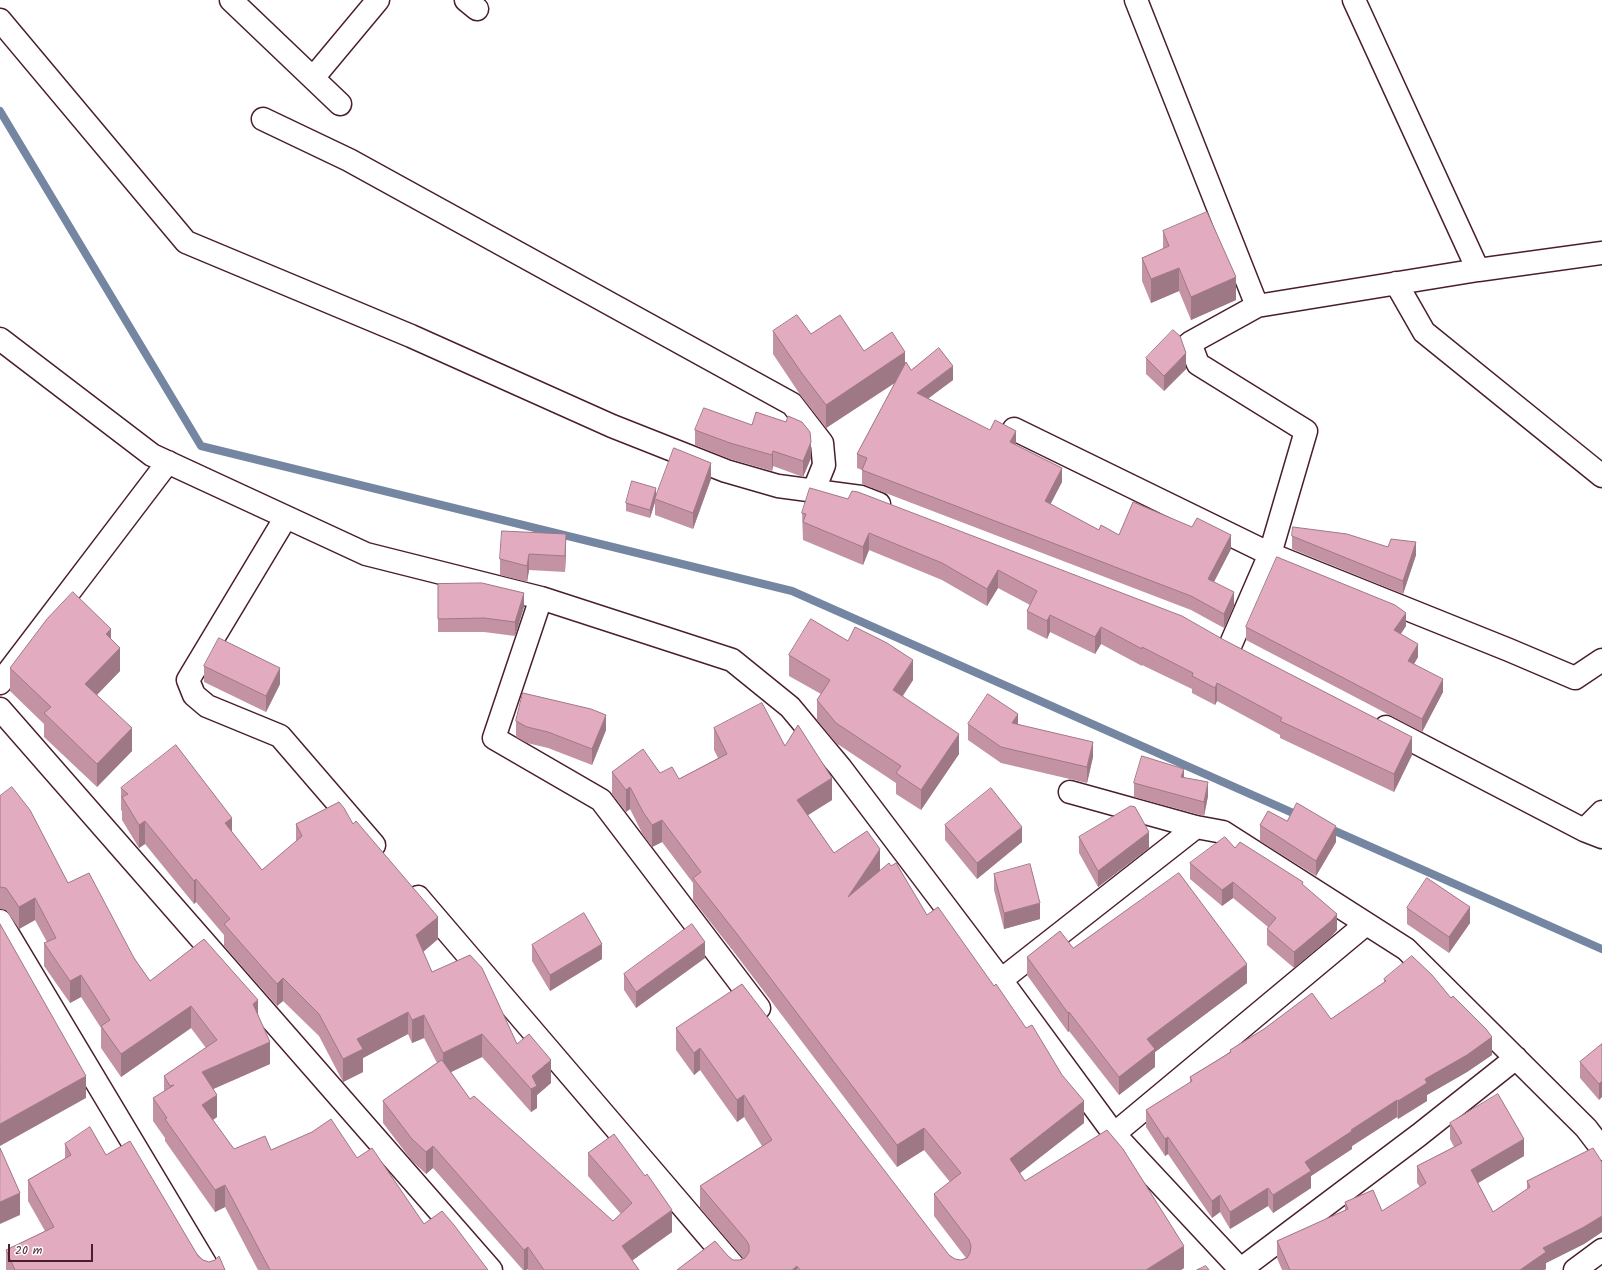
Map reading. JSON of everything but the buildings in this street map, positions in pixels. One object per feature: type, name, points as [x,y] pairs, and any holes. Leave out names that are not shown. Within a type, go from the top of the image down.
[{"type":"street","points":[[231,0],[340,104]]},
{"type":"street","points":[[313,78],[378,0]]},
{"type":"street","points":[[1136,0],[1257,306]]},
{"type":"street","points":[[1354,0],[1478,270]]},
{"type":"street","points":[[0,20],[186,242],[411,336],[612,426],[719,469],[778,486],[861,497],[896,510]]},
{"type":"street","points":[[263,118],[348,160],[792,404],[822,443],[824,465],[814,490]]},
{"type":"street","points":[[1212,636],[1237,650],[1270,554],[1306,431],[1198,364],[1190,343],[1257,306],[1478,270],[1602,253]]},
{"type":"street","points":[[1396,283],[1424,332],[1602,476]]},
{"type":"street","points":[[3,347],[152,455],[366,554],[541,598],[732,660],[790,707],[840,767],[1001,980],[1114,1134],[1241,1270],[1419,1135],[1516,1058]]},
{"type":"street","points":[[1014,429],[1270,554],[1510,650],[1575,678],[1602,660]]},
{"type":"street","points":[[0,683],[168,462]]},
{"type":"street","points":[[286,517],[188,680],[194,695],[207,706],[280,736],[384,857]]},
{"type":"street","points":[[541,598],[494,738],[601,800],[770,1022]]},
{"type":"street","points":[[0,708],[492,1270]]},
{"type":"street","points":[[1372,720],[1593,833],[1602,812]]},
{"type":"street","points":[[1070,792],[1196,827],[1222,832],[1406,950],[1586,1128],[1602,1149]]},
{"type":"street","points":[[1001,980],[1196,827]]},
{"type":"street","points":[[405,882],[737,1270]]},
{"type":"street","points":[[0,921],[209,1270]]},
{"type":"street","points":[[1114,1134],[1366,924]]},
{"type":"street","points":[[1575,1270],[1602,1250]]},
{"type":"waterway","points":[[0,111],[201,446],[792,591],[1302,817]]},
{"type":"waterway","points":[[1326,827],[1602,949]]}]
